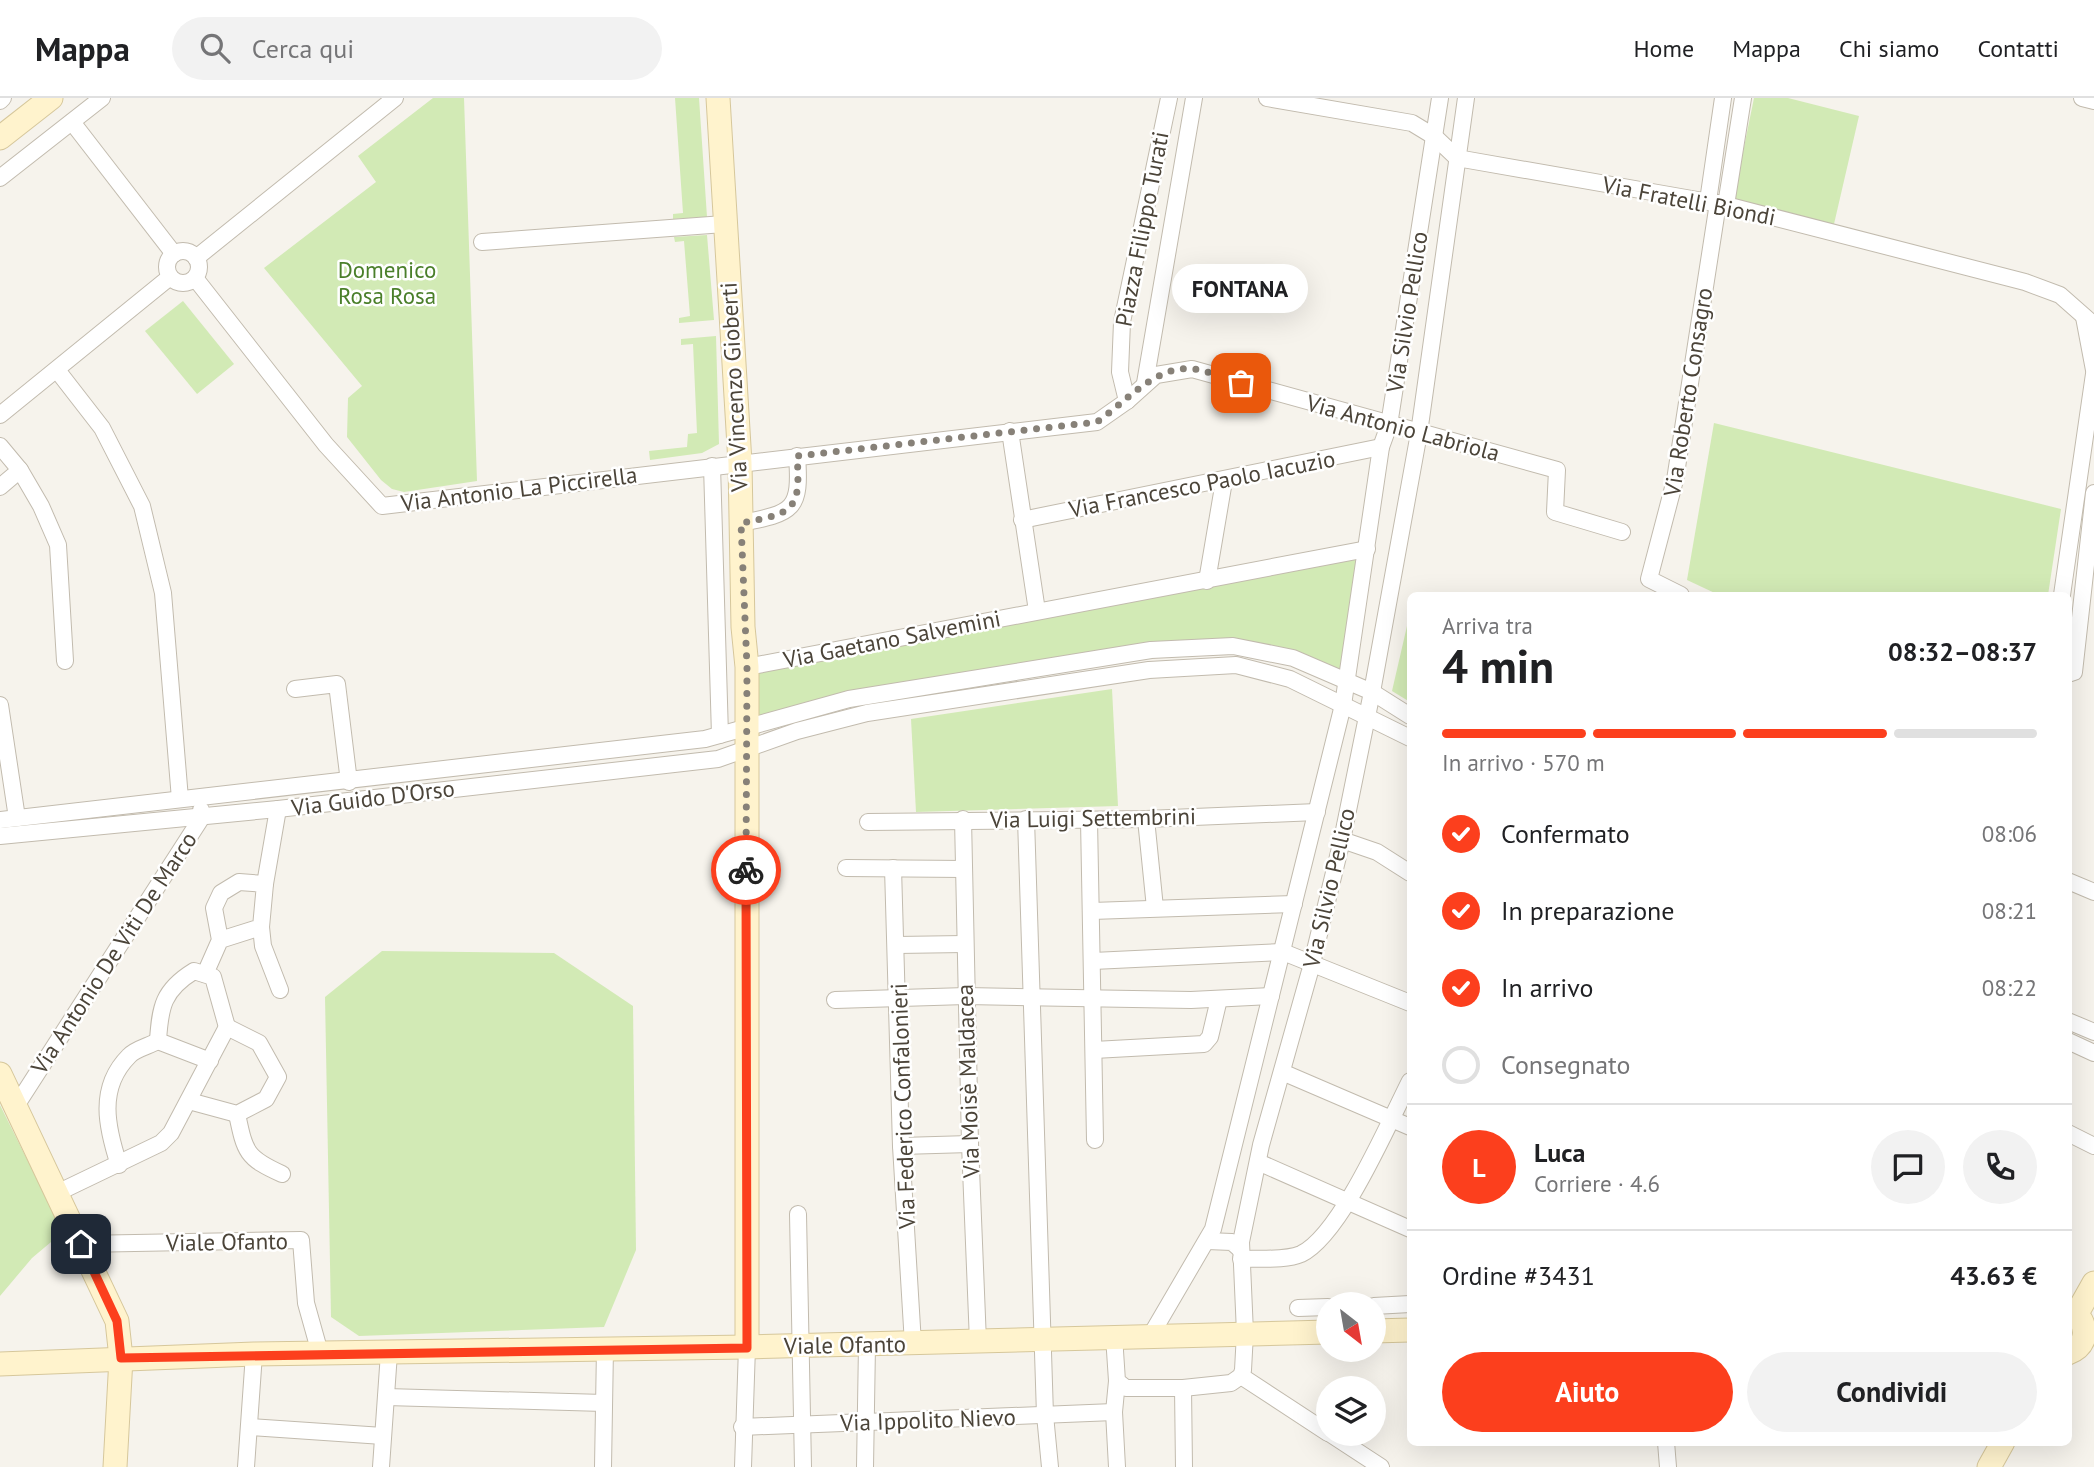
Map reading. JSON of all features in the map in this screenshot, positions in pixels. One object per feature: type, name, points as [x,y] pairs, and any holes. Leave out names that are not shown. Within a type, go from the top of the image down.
[{"type":"main road","points":[[0,138],[51,98]]},
{"type":"main road","name":"Via Vincenzo Gioberti","points":[[718,98],[740,463],[747,667],[747,1348]]},
{"type":"main road","points":[[0,1073],[117,1321],[121,1358],[115,1467]]},
{"type":"main road","points":[[2082,1346],[2084,1326],[2072,1313],[2094,1283]]},
{"type":"main road","points":[[1386,1331],[1407,1330]]},
{"type":"main road","name":"Viale Ofanto","points":[[0,1364],[254,1354],[747,1348],[1316,1332]]},
{"type":"main road","points":[[1989,1467],[2001,1446]]},
{"type":"street","points":[[0,178],[102,98]]},
{"type":"street","points":[[196,258],[395,98]]},
{"type":"street","name":"Piazza Filippo Turati","points":[[1127,401],[1120,372],[1122,322],[1169,98]]},
{"type":"street","name":"Piazza Filippo Turati","points":[[1145,383],[1194,98]]},
{"type":"street","name":"Via Silvio Pellico","points":[[1151,1335],[1213,1229],[1343,705],[1381,447],[1389,425],[1440,98]]},
{"type":"street","name":"Via Silvio Pellico","points":[[1241,1376],[1245,1333],[1241,1254],[1258,1162],[1313,962],[1342,840],[1372,692],[1419,433],[1466,98]]},
{"type":"street","name":"Via Roberto Consagro","points":[[1717,203],[1723,98]]},
{"type":"street","name":"Via Roberto Consagro","points":[[1673,592],[1649,579],[1675,480],[1717,203],[1743,98]]},
{"type":"street","points":[[2082,98],[2094,101]]},
{"type":"street","points":[[1275,99],[1412,123],[1435,137],[1457,158]]},
{"type":"street","points":[[72,122],[174,254]]},
{"type":"street","name":"Via Fratelli Biondi","points":[[1457,158],[1717,203],[2025,282],[2060,295],[2089,321]]},
{"type":"street","points":[[482,242],[724,224]]},
{"type":"street","points":[[187,252],[196,258],[199,268],[195,278],[179,283],[170,277],[167,266],[174,254],[187,252]]},
{"type":"street","points":[[0,415],[170,277]]},
{"type":"street","name":"Via Antonio La Piccirella","points":[[195,278],[326,445],[382,506],[451,500],[740,463]]},
{"type":"street","points":[[2063,592],[2094,372],[2089,321]]},
{"type":"street","name":"Via Antonio Labriola","points":[[740,463],[1097,422],[1127,401],[1156,375],[1192,369],[1557,470],[1555,512],[1622,531]]},
{"type":"street","name":"Via Antonio De Viti De Marco","points":[[57,370],[102,428],[142,506],[163,593],[180,799]]},
{"type":"street","points":[[1010,431],[1037,611]]},
{"type":"street","points":[[0,446],[20,470],[41,506],[58,545],[65,661]]},
{"type":"street","name":"Via Francesco Paolo Iacuzio","points":[[1022,520],[1381,447]]},
{"type":"street","points":[[741,523],[771,517],[790,508],[800,491],[797,456]]},
{"type":"street","name":"Via Vincenzo Gioberti","points":[[712,466],[720,735]]},
{"type":"street","points":[[0,487],[20,470]]},
{"type":"street","points":[[1207,581],[1224,481]]},
{"type":"street","points":[[2072,673],[2094,493]]},
{"type":"street","points":[[1371,526],[1401,523]]},
{"type":"street","name":"Via Gaetano Salvemini","points":[[747,667],[1367,549]]},
{"type":"street","points":[[745,739],[849,699],[1151,650],[1233,646],[1293,657],[1372,692],[1407,714]]},
{"type":"street","points":[[745,739],[797,731],[867,713],[1042,686],[1149,670],[1236,664],[1290,679],[1407,737]]},
{"type":"street","points":[[1040,668],[1042,686]]},
{"type":"street","points":[[1008,674],[1010,691]]},
{"type":"street","name":"Via Guido D'Orso","points":[[295,689],[337,684],[349,782]]},
{"type":"street","points":[[0,705],[8,819]]},
{"type":"street","name":"Via Guido D'Orso","points":[[8,819],[349,782],[720,735],[745,739]]},
{"type":"street","name":"Via Guido D'Orso","points":[[0,836],[278,809],[672,765],[718,759],[745,739]]},
{"type":"street","name":"Via Antonio De Viti De Marco","points":[[16,1107],[202,817],[201,797]]},
{"type":"street","points":[[278,809],[265,884],[261,927],[263,946],[280,990]]},
{"type":"street","name":"Via Luigi Settembrini","points":[[868,822],[1146,819],[1317,811]]},
{"type":"street","name":"Via Moisè Maldacea","points":[[963,819],[964,944],[978,1342]]},
{"type":"street","points":[[1026,819],[1042,1340],[1050,1467]]},
{"type":"street","points":[[1146,819],[1156,908]]},
{"type":"street","points":[[1088,820],[1095,1140]]},
{"type":"street","points":[[1342,840],[1377,852],[1407,871]]},
{"type":"street","points":[[846,868],[964,869]]},
{"type":"street","name":"Via Federico Confalonieri","points":[[894,869],[901,1146],[914,1344]]},
{"type":"street","points":[[205,974],[220,940],[214,908],[221,893],[239,882],[265,884]]},
{"type":"street","points":[[2072,883],[2094,892]]},
{"type":"street","name":"Via Silvio Pellico","points":[[1092,911],[1294,904]]},
{"type":"street","points":[[220,940],[261,927]]},
{"type":"street","points":[[897,945],[964,944]]},
{"type":"street","points":[[1093,961],[1283,951],[1407,1002]]},
{"type":"street","points":[[57,1193],[161,1143],[171,1133],[227,1027],[213,977],[194,971],[174,983],[160,1014],[158,1041]]},
{"type":"street","points":[[835,1000],[966,996],[1094,999],[1219,999],[1271,996]]},
{"type":"street","points":[[1094,1050],[1204,1044],[1210,1037],[1219,999]]},
{"type":"street","points":[[2072,1023],[2094,1032]]},
{"type":"street","points":[[189,1101],[237,1114],[266,1099],[278,1077],[260,1043],[227,1027]]},
{"type":"street","points":[[119,1165],[107,1129],[105,1107],[115,1074],[130,1054],[158,1041],[209,1061]]},
{"type":"street","points":[[2072,1043],[2094,1053]]},
{"type":"street","points":[[1282,1072],[1407,1126]]},
{"type":"street","points":[[1207,1241],[1232,1242],[1241,1254],[1298,1255],[1311,1248],[1347,1201],[1407,1088]]},
{"type":"street","points":[[237,1114],[243,1142],[255,1161],[282,1174]]},
{"type":"street","points":[[2072,1135],[2094,1146]]},
{"type":"street","points":[[901,1146],[970,1144]]},
{"type":"street","points":[[1258,1162],[1407,1228]]},
{"type":"street","points":[[798,1214],[803,1467]]},
{"type":"street","name":"Viale Ofanto","points":[[81,1244],[301,1240],[306,1303],[320,1353]]},
{"type":"street","points":[[1386,1305],[1407,1304]]},
{"type":"street","points":[[1298,1308],[1316,1307]]},
{"type":"street","points":[[1114,1336],[1117,1467]]},
{"type":"street","points":[[866,1467],[867,1345]]},
{"type":"street","points":[[603,1467],[605,1348]]},
{"type":"street","points":[[743,1467],[742,1427],[747,1348]]},
{"type":"street","points":[[381,1467],[389,1353]]},
{"type":"street","points":[[246,1467],[254,1354]]},
{"type":"street","points":[[1117,1381],[1126,1388],[1183,1388],[1231,1383],[1241,1376],[1316,1425]]},
{"type":"street","points":[[1183,1388],[1184,1467]]},
{"type":"street","points":[[386,1397],[604,1403]]},
{"type":"street","name":"Via Ippolito Nievo","points":[[742,1427],[1114,1412]]},
{"type":"street","points":[[249,1427],[383,1436]]},
{"type":"street","points":[[1348,1446],[1381,1467]]},
{"type":"street","points":[[1667,1446],[1668,1467]]},
{"type":"green space","name":"Domenico Rosa Rosa","points":[[433,98],[464,98],[477,481],[404,492],[392,489],[381,480],[347,437],[348,398],[362,386],[264,268],[376,182],[358,156]]},
{"type":"green space","points":[[675,98],[699,98],[707,217],[673,219],[673,214],[683,213]]},
{"type":"green space","points":[[1754,98],[1788,98],[1859,116],[1834,224],[1733,201]]},
{"type":"green space","points":[[707,235],[714,320],[679,323],[679,318],[690,316],[684,241],[675,242],[674,237]]},
{"type":"green space","points":[[183,301],[234,364],[197,394],[145,331]]},
{"type":"green space","points":[[716,336],[719,444],[702,453],[650,460],[649,451],[687,447],[688,434],[697,433],[693,344],[681,345],[681,339]]},
{"type":"green space","points":[[1714,423],[2061,509],[2048,592],[1713,592],[1687,580]]},
{"type":"green space","points":[[1361,555],[1343,671],[1299,653],[1233,640],[753,721],[752,671]]},
{"type":"green space","points":[[1407,626],[1407,700],[1392,691]]},
{"type":"green space","points":[[1112,689],[1118,806],[916,812],[911,719]]},
{"type":"green space","points":[[382,951],[554,953],[633,1006],[636,1250],[604,1327],[359,1336],[331,1317],[325,997]]},
{"type":"green space","points":[[0,1105],[63,1232],[32,1258],[0,1296]]},
{"type":"way so far","points":[[746,870],[747,667],[743,626],[741,523],[771,517],[790,508],[800,491],[797,456],[1097,422],[1127,401],[1156,375],[1192,369],[1241,383]]},
{"type":"place","name":"FONTANA","points":[[1241,383]]},
{"type":"route","points":[[81,1244],[117,1321],[121,1358],[605,1348],[747,1348],[746,870]]}]
